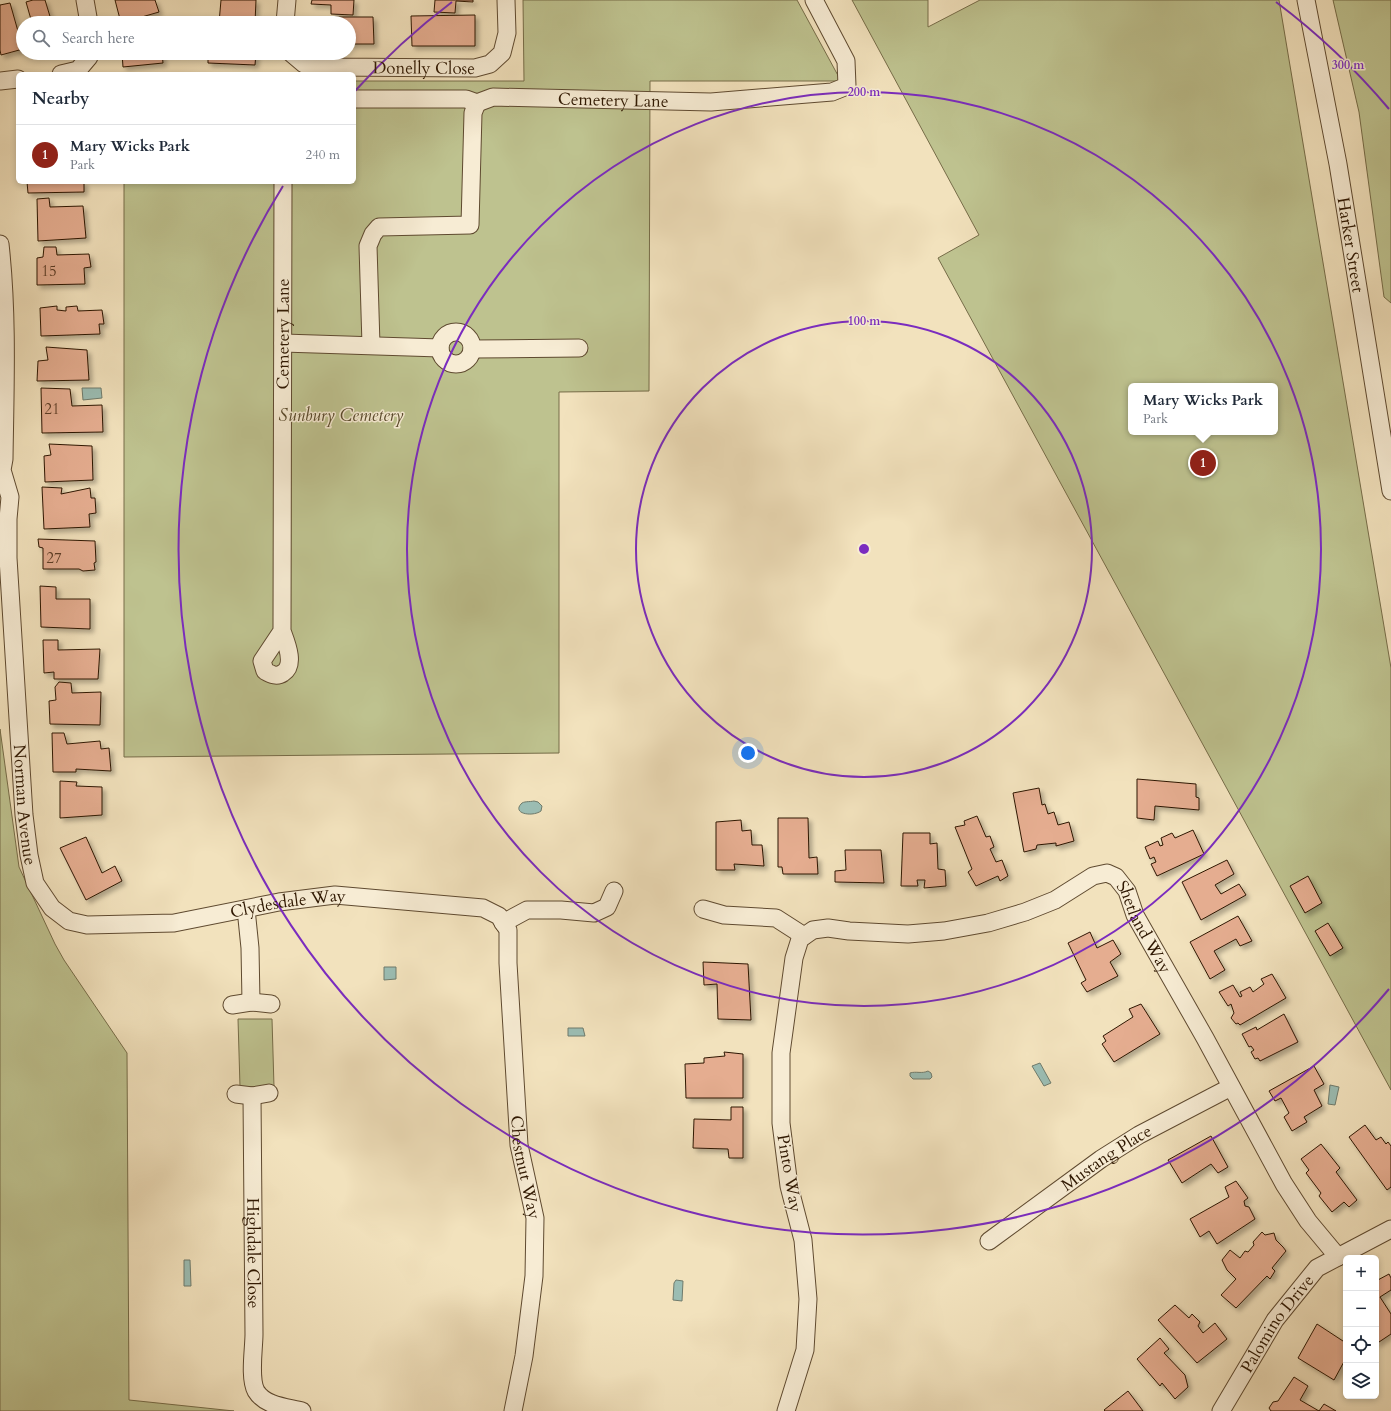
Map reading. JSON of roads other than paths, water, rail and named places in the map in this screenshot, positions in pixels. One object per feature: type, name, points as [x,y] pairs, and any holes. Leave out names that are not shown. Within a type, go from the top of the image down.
[{"type":"street","points":[[85,0],[88,16]]},
{"type":"street","points":[[286,16],[287,0]]},
{"type":"street","name":"Donelly Close","points":[[299,60],[304,64],[328,67],[475,68],[490,64],[502,53],[507,33],[506,0]]},
{"type":"street","name":"Cemetery Lane","points":[[356,99],[466,99],[477,103],[493,97],[712,102],[832,92],[846,86],[846,61],[814,0]]},
{"type":"street","name":"Harker Street","points":[[1306,0],[1338,164],[1391,491]]},
{"type":"street","points":[[70,72],[78,70],[86,60]]},
{"type":"street","points":[[0,81],[16,80]]},
{"type":"street","points":[[371,345],[368,246],[370,240],[379,227],[470,225],[473,113],[477,103]]},
{"type":"street","name":"Cemetery Lane","points":[[282,631],[283,184]]},
{"type":"street","name":"Norman Avenue","points":[[0,244],[3,275],[2,348],[4,459],[2,470],[10,497],[8,519],[8,558],[24,815],[29,855],[35,883],[52,908],[69,920]]},
{"type":"street","points":[[283,343],[440,348],[444,337],[448,333],[460,332],[469,338],[472,349],[579,348]]},
{"type":"street","name":"Shetland Way","points":[[804,936],[813,930],[828,928],[849,931],[908,934],[944,931],[988,923],[1025,912],[1055,900],[1093,876],[1107,873],[1116,877],[1127,891],[1135,915],[1284,1184],[1308,1221],[1338,1257]]},
{"type":"street","points":[[503,923],[527,910],[561,910],[594,913],[607,907],[614,891]]},
{"type":"street","name":"Clydesdale Way","points":[[69,920],[87,925],[174,923],[279,902],[335,895],[483,908],[499,916],[503,923]]},
{"type":"street","points":[[246,909],[250,948],[251,1002]]},
{"type":"street","points":[[703,909],[724,915],[776,918],[804,936]]},
{"type":"street","name":"Chestnut Way","points":[[503,923],[508,930],[508,963],[519,1145],[535,1218],[534,1276],[524,1356],[513,1411]]},
{"type":"street","name":"Pinto Way","points":[[786,1411],[805,1350],[808,1299],[803,1240],[789,1186],[781,1123],[781,1054],[794,958],[800,939],[804,936]]},
{"type":"street","points":[[232,1005],[251,1002],[271,1004]]},
{"type":"street","name":"Mustang Place","points":[[989,1242],[1100,1159],[1139,1134],[1231,1087]]},
{"type":"street","name":"Highdale Close","points":[[269,1093],[244,1095],[254,1334],[253,1380],[255,1390],[263,1399],[268,1402],[302,1411]]},
{"type":"street","name":"Palomino Drive","points":[[1221,1411],[1275,1320],[1317,1268],[1391,1229]]},
{"type":"water","points":[[82,388],[101,388],[102,398],[83,400]]},
{"type":"water","points":[[534,801],[538,802],[542,806],[541,811],[533,814],[525,814],[519,810],[522,803]]},
{"type":"water","points":[[384,967],[396,967],[396,979],[384,980]]},
{"type":"water","points":[[568,1028],[583,1028],[585,1036],[568,1036]]},
{"type":"water","points":[[1040,1063],[1051,1083],[1044,1086],[1032,1066]]},
{"type":"water","points":[[928,1071],[931,1073],[932,1077],[930,1079],[913,1079],[910,1076],[910,1073]]},
{"type":"water","points":[[1330,1085],[1339,1087],[1335,1105],[1328,1104]]},
{"type":"water","points":[[184,1260],[190,1260],[191,1286],[184,1286]]},
{"type":"water","points":[[676,1280],[683,1281],[682,1301],[673,1300],[674,1283]]},
{"type":"place","name":"Mary Wicks Park","points":[[1203,463]]},
{"type":"park label","name":"Sunbury Cemetery","points":[[341,415]]}]
